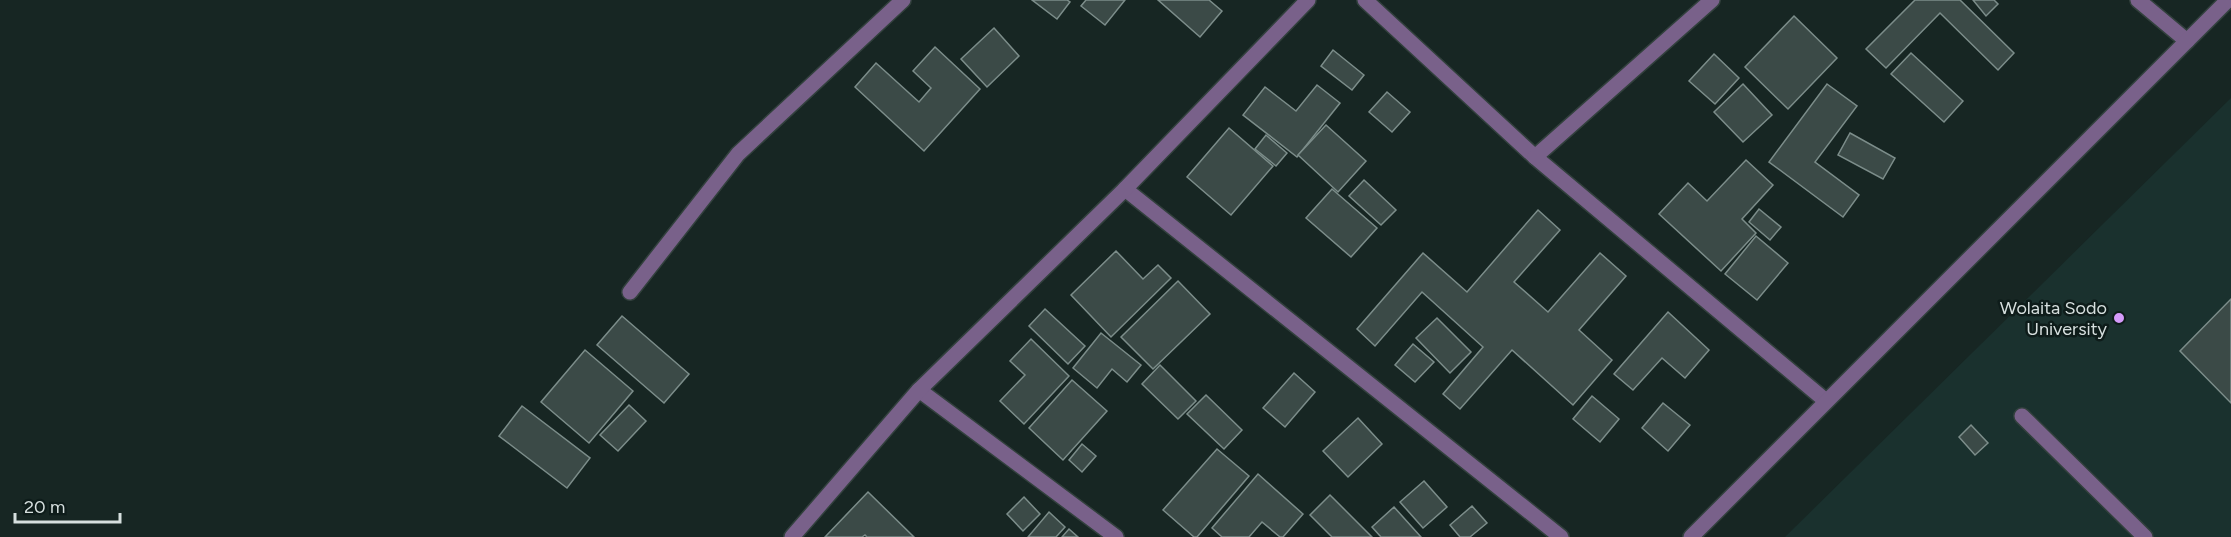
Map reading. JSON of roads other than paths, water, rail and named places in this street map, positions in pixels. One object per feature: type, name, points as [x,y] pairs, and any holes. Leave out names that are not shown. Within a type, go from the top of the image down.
[{"type":"street","points":[[630,292],[738,154],[903,0]]},
{"type":"street","points":[[792,537],[919,390],[1125,189],[1308,0]]},
{"type":"street","points":[[1365,0],[1535,157],[1826,401]]},
{"type":"street","points":[[1535,157],[1712,0]]},
{"type":"street","points":[[2138,0],[2187,41]]},
{"type":"street","points":[[1691,537],[2228,0]]},
{"type":"street","points":[[1125,189],[1561,537]]},
{"type":"street","points":[[919,390],[1116,537]]},
{"type":"street","points":[[2022,416],[2145,537]]},
{"type":"place","name":"Wolaita Sodo University","points":[[2119,318]]}]
